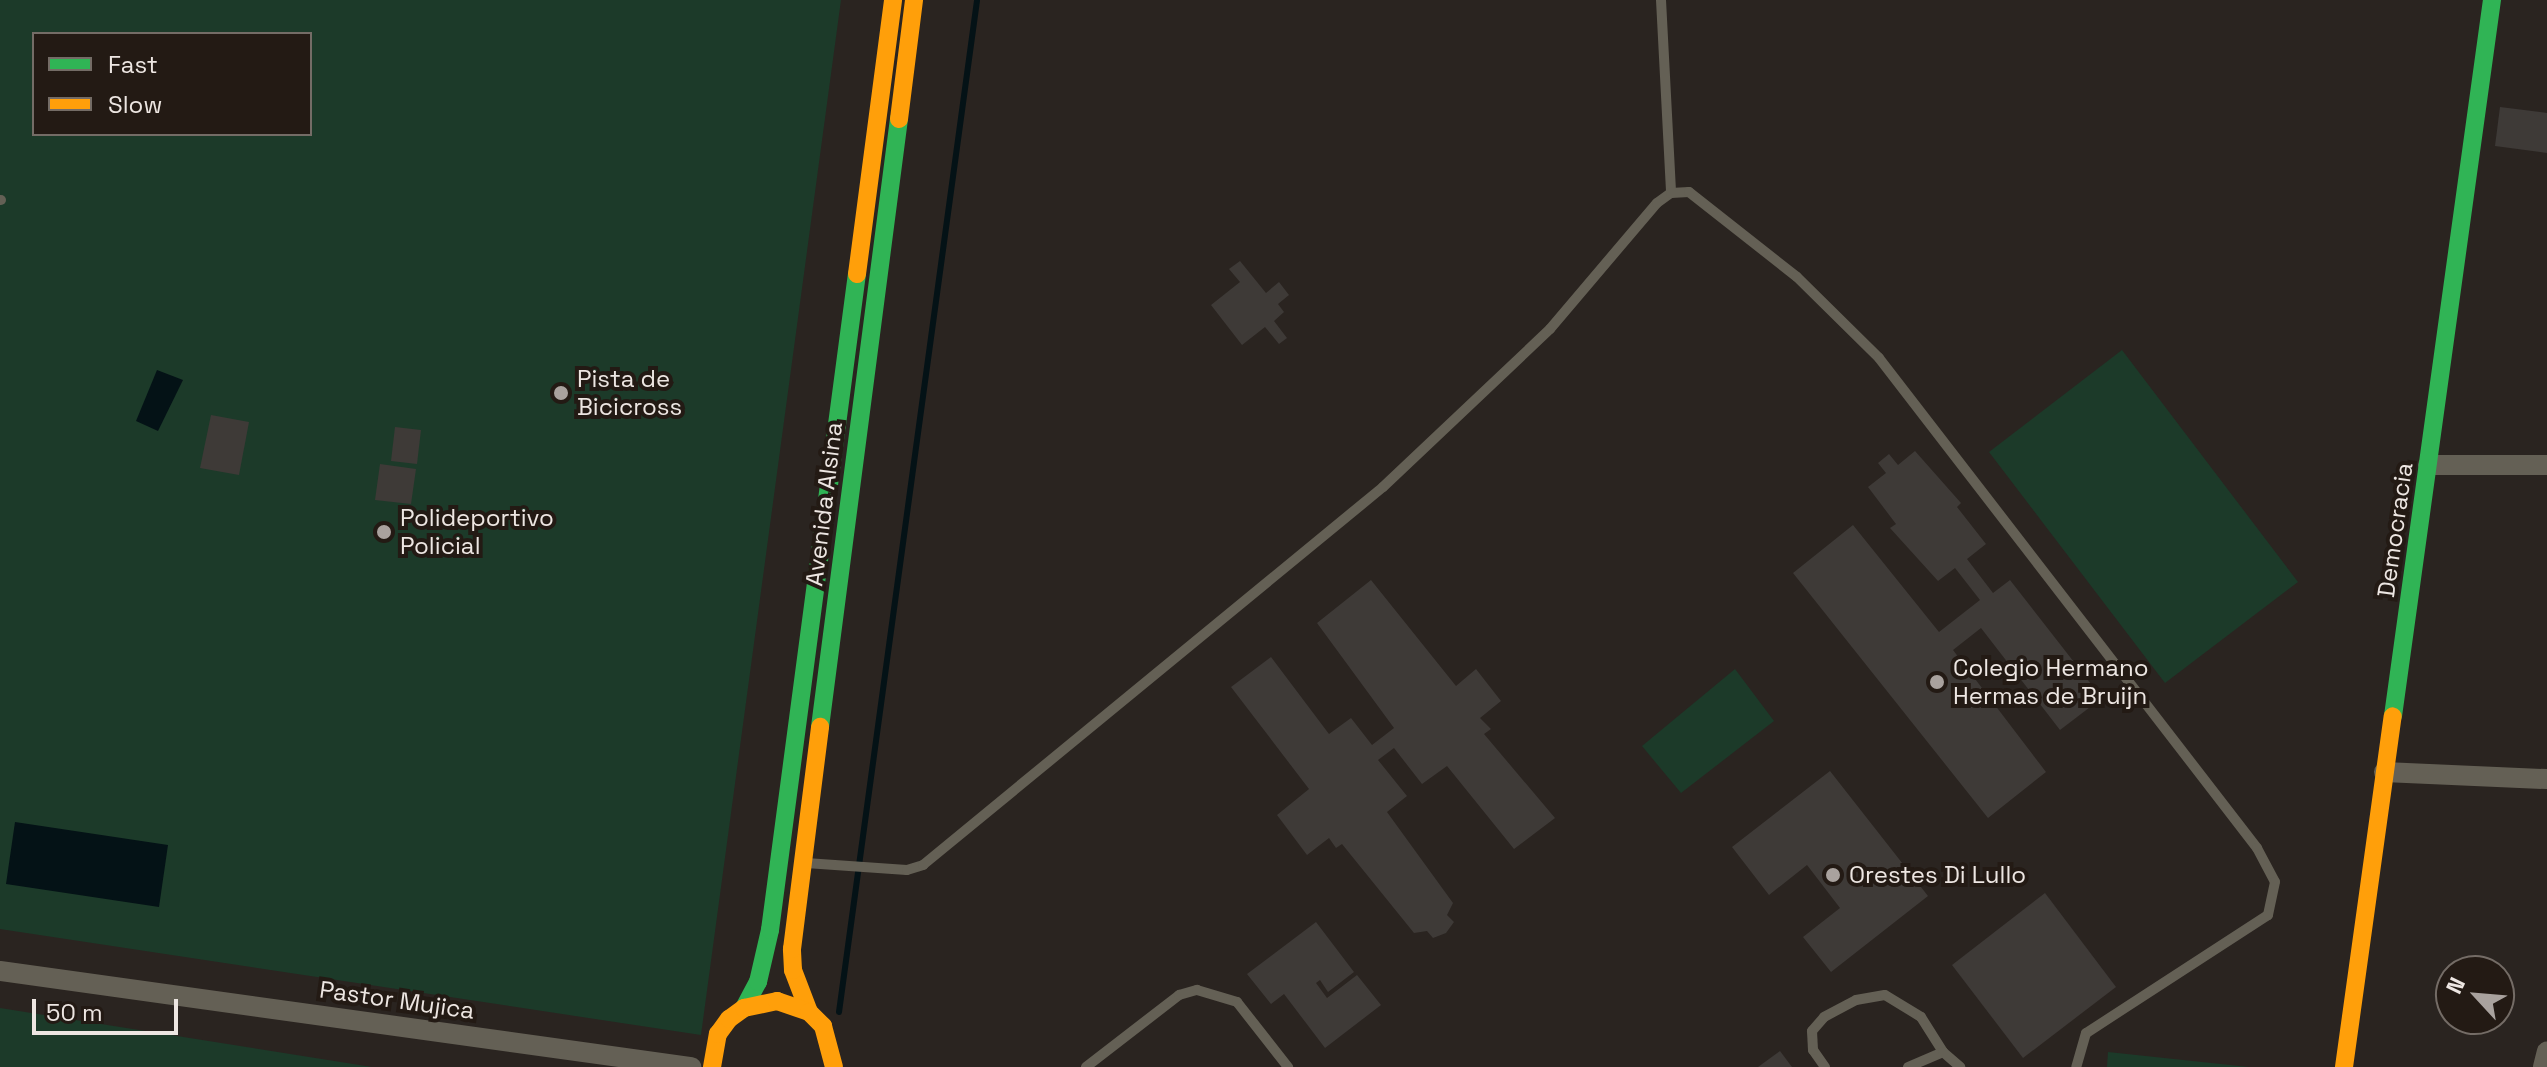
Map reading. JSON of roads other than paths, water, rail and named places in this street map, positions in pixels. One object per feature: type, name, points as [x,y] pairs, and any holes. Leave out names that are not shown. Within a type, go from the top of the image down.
[{"type":"main road","name":"Avenida Alsina","points":[[712,1067],[718,1034],[744,1008],[758,982],[770,930],[893,0]]},
{"type":"main road","name":"Avenida Alsina","points":[[834,1067],[832,1045],[809,1012],[792,960],[914,0]]},
{"type":"main road","name":"Democracia","points":[[2344,1067],[2492,0]]},
{"type":"main road","points":[[744,1008],[777,1001],[809,1012]]},
{"type":"street","points":[[2428,465],[2547,465]]},
{"type":"street","points":[[2384,772],[2547,779]]},
{"type":"street","name":"Pastor Mujica","points":[[0,971],[691,1067]]},
{"type":"street","points":[[2543,1067],[2547,1051]]},
{"type":"lane","points":[[1661,0],[1671,193]]},
{"type":"lane","points":[[802,863],[907,870],[923,865],[1383,487],[1550,329],[1657,203],[1671,193],[1689,192],[1704,200],[1797,277],[1879,358],[2266,862],[2276,896],[2268,915],[2086,1033],[2076,1067]]},
{"type":"lane","points":[[1086,1067],[1179,995],[1197,990],[1237,1002],[1288,1067]]},
{"type":"lane","points":[[1825,1067],[1813,1050],[1812,1031],[1824,1017],[1856,1000],[1885,995],[1921,1017],[1943,1052],[1960,1067]]},
{"type":"lane","points":[[1908,1067],[1943,1052]]},
{"type":"waterway","points":[[839,1012],[977,0]]},
{"type":"place","name":"Pista de Bicicross","points":[[561,393]]},
{"type":"place","name":"Polideportivo Policial","points":[[384,532]]},
{"type":"place","name":"Colegio Hermano Hermas de Bruijn","points":[[1937,682]]},
{"type":"place","name":"Orestes Di Lullo","points":[[1833,875]]}]
